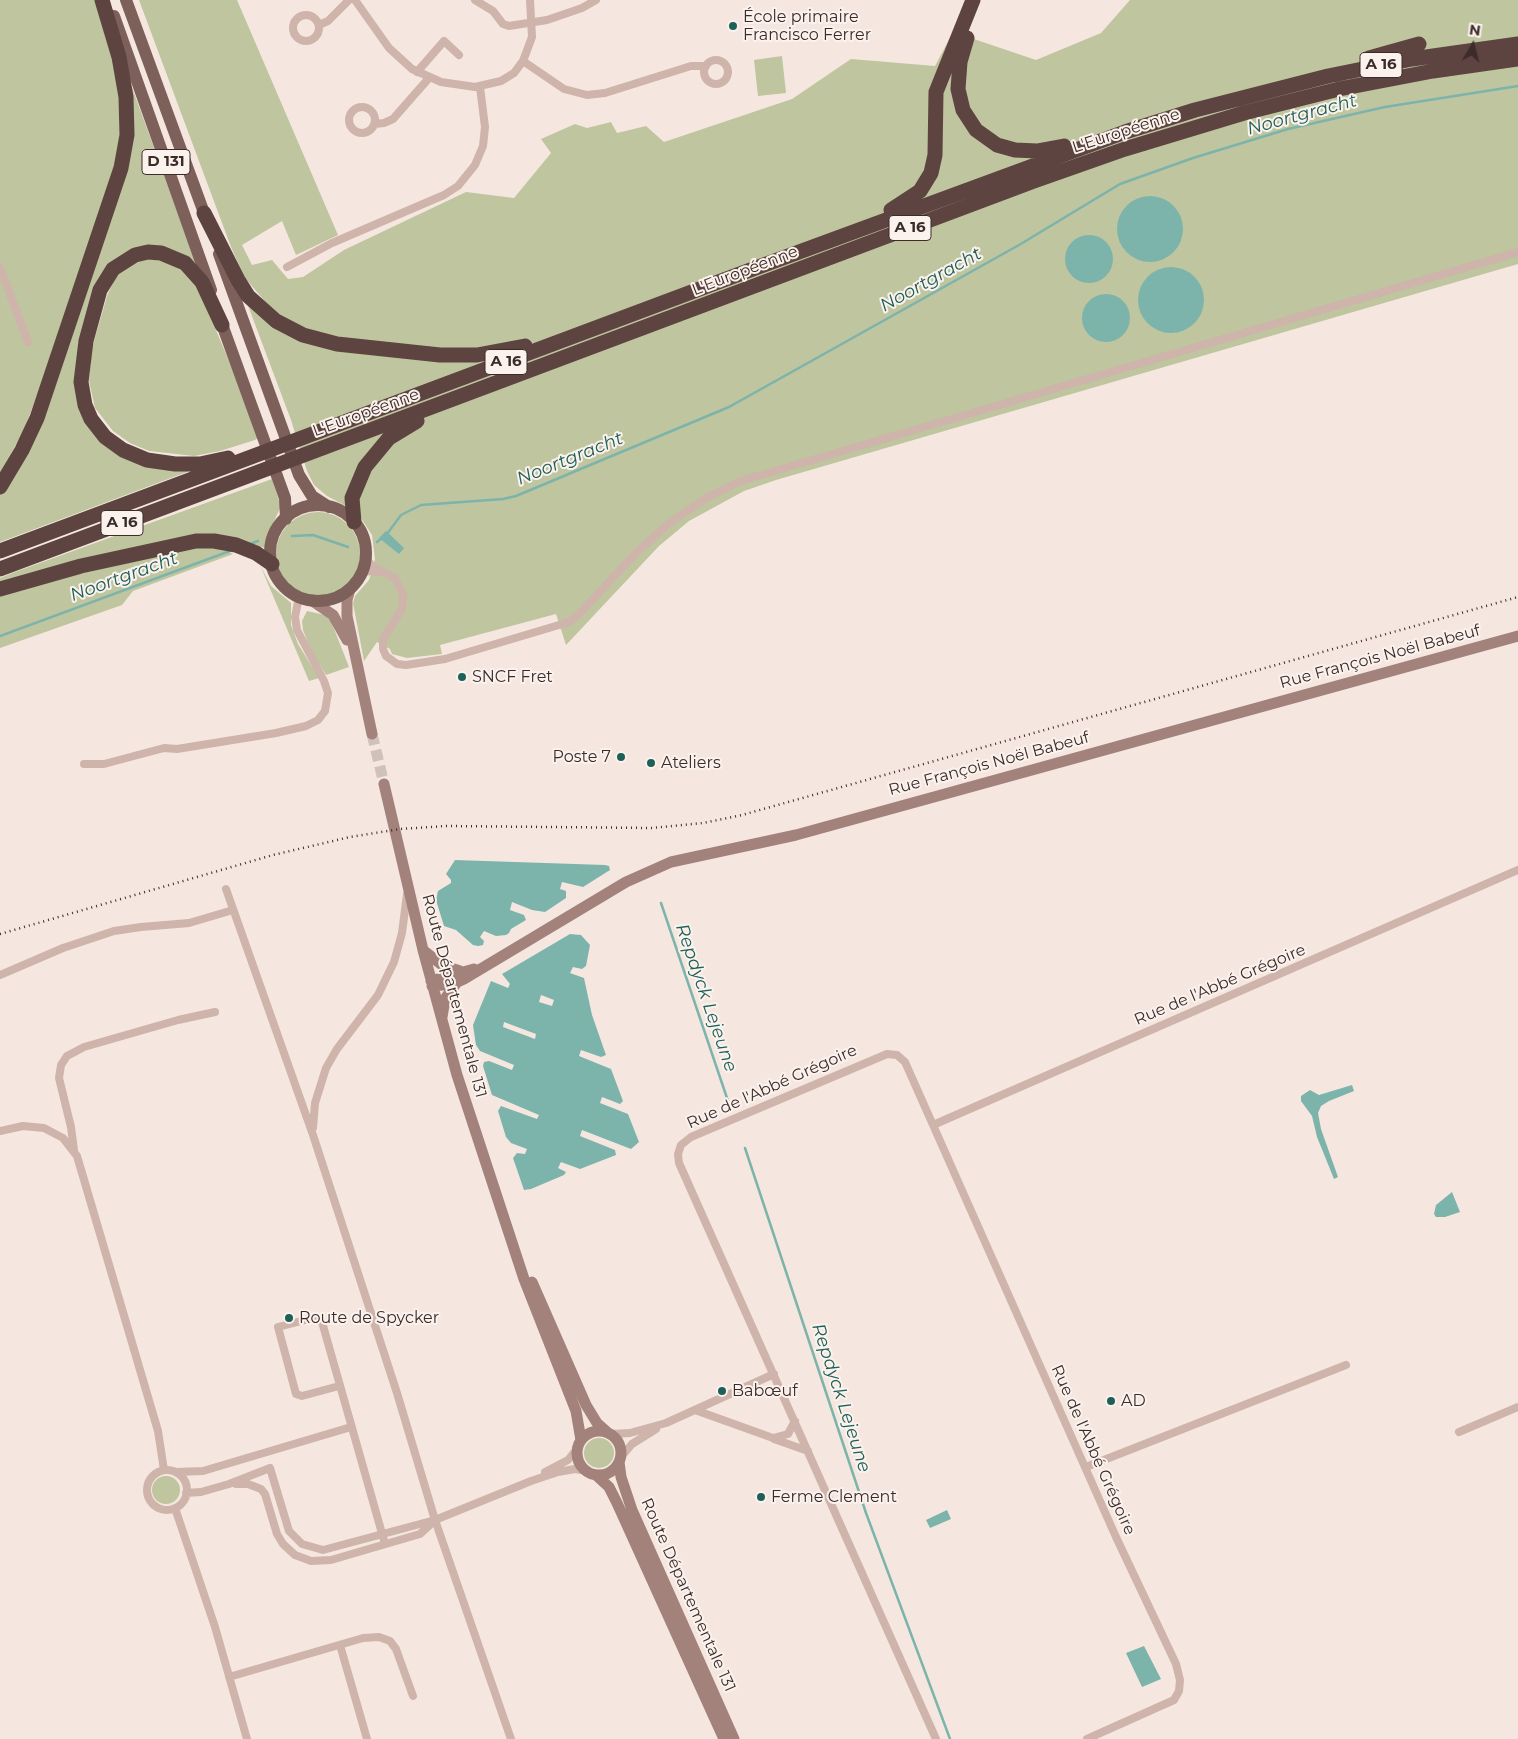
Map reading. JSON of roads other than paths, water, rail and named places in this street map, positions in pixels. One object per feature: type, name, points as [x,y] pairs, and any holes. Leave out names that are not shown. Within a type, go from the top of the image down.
[{"type":"highway","points":[[0,487],[22,450],[37,418],[123,162],[128,128],[126,96],[120,57],[102,0]]},
{"type":"highway","points":[[761,266],[892,209],[911,198],[923,187],[929,178],[934,162],[938,87],[973,0]]},
{"type":"highway","points":[[981,0],[961,57],[958,85],[961,102],[967,117],[976,130],[989,141],[1015,150],[1044,150],[1068,145],[1113,129],[1182,114]]},
{"type":"highway","points":[[1246,97],[1306,74],[1419,44]]},
{"type":"highway","name":"L'Européenne","points":[[0,551],[239,458],[400,402],[1030,166],[1182,114],[1363,68],[1518,44]]},
{"type":"highway","name":"L'Européenne","points":[[0,569],[1034,181],[1161,138],[1244,112],[1339,89],[1433,71],[1518,59]]},
{"type":"highway","points":[[204,213],[238,280],[253,300],[280,324],[319,340],[425,354],[477,355],[512,350],[613,321]]},
{"type":"highway","points":[[222,325],[202,282],[186,263],[170,255],[152,252],[130,257],[113,269],[99,294],[84,348],[81,387],[86,409],[98,429],[110,442],[134,456],[182,465],[239,458]]},
{"type":"highway","points":[[354,522],[352,502],[356,486],[367,463],[389,438],[405,426],[514,376]]},
{"type":"highway","points":[[0,589],[177,543],[206,540],[228,543],[247,549],[272,564]]},
{"type":"main road","name":"D 131","points":[[108,0],[199,253],[222,325],[284,493],[287,506],[286,519]]},
{"type":"main road","name":"D 131","points":[[126,0],[299,475],[312,496],[329,507]]},
{"type":"main road","points":[[305,599],[330,600],[350,589],[361,574],[366,558],[364,539],[354,522],[344,513],[329,507],[306,507],[286,519],[277,530],[272,541],[272,564],[282,584],[305,599],[323,606],[336,618],[356,662]]},
{"type":"main road","points":[[350,589],[347,612],[372,734]]},
{"type":"main road","name":"Rue François Noël Babeuf","points":[[442,1021],[445,999],[457,982],[641,874],[678,859],[796,835],[1518,636]]},
{"type":"main road","name":"Route Départementale 131","points":[[384,784],[408,889],[442,1021],[474,1129],[529,1292],[576,1411],[579,1444]]},
{"type":"main road","points":[[423,950],[446,967],[467,972]]},
{"type":"main road","name":"Rue François Noël Babeuf","points":[[432,983],[487,964]]},
{"type":"main road","name":"Rue François Noël Babeuf","points":[[432,983],[457,982]]},
{"type":"main road","name":"Route Départementale 131","points":[[503,1214],[586,1404],[597,1423],[609,1433]]},
{"type":"main road","points":[[593,1431],[609,1433],[620,1445],[620,1460],[609,1473],[592,1473],[579,1462],[579,1444],[593,1431]]},
{"type":"main road","name":"Route Départementale 131","points":[[620,1460],[621,1477],[634,1515],[734,1739]]},
{"type":"main road","name":"Route Départementale 131","points":[[592,1473],[606,1483],[618,1503],[724,1739]]},
{"type":"street","points":[[319,25],[328,21],[349,0]]},
{"type":"street","points":[[355,0],[393,52],[417,72],[429,78],[453,85],[480,86],[505,79],[523,61],[531,46],[530,0]]},
{"type":"street","points":[[475,0],[493,11],[506,25],[532,24],[582,8],[596,0]]},
{"type":"street","points":[[417,72],[444,41],[459,54]]},
{"type":"street","points":[[523,61],[564,89],[587,95],[604,93],[691,66],[706,66]]},
{"type":"street","points":[[375,124],[384,123],[392,119],[429,78]]},
{"type":"street","points":[[287,267],[332,243],[444,195],[458,186],[476,165],[483,146],[484,120],[480,86]]},
{"type":"street","points":[[366,558],[372,566],[387,573],[399,584],[404,602],[383,639],[383,650],[386,656],[397,664],[406,665],[444,659],[569,622],[579,614],[630,559],[668,524],[706,498],[742,481],[1518,252]]},
{"type":"street","points":[[0,268],[28,342]]},
{"type":"street","points":[[361,574],[372,571],[387,573]]},
{"type":"street","points":[[84,764],[104,764],[164,748],[177,749],[276,734],[306,726],[318,720],[325,710],[328,693],[324,681],[296,630],[295,617],[305,599]]},
{"type":"street","name":"Rue de l'Abbé Grégoire","points":[[933,1125],[1518,870]]},
{"type":"street","points":[[226,889],[313,1135],[397,1393],[435,1520],[511,1739]]},
{"type":"street","points":[[313,1135],[315,1103],[326,1068],[337,1049],[378,995],[394,962],[402,933],[408,889]]},
{"type":"street","points":[[0,975],[63,948],[114,931],[194,922],[233,910]]},
{"type":"street","points":[[164,1470],[156,1422],[94,1209],[75,1152],[72,1130],[59,1078],[61,1065],[67,1056],[93,1045],[178,1020],[216,1012]]},
{"type":"street","name":"Rue de l'Abbé Grégoire","points":[[936,1739],[679,1163],[678,1154],[681,1145],[691,1137],[887,1054],[897,1056],[904,1062],[1176,1664],[1180,1680],[1174,1700],[1087,1739]]},
{"type":"street","points":[[0,1131],[18,1127],[40,1127],[56,1134],[75,1152]]},
{"type":"street","points":[[339,1386],[302,1396],[296,1394],[278,1327],[309,1318],[320,1320],[335,1366],[384,1544]]},
{"type":"street","points":[[1086,1468],[1346,1364]]},
{"type":"street","points":[[620,1460],[632,1444],[666,1423],[774,1374]]},
{"type":"street","points":[[1459,1432],[1518,1407]]},
{"type":"street","points":[[694,1410],[808,1451]]},
{"type":"street","points":[[770,1437],[785,1436],[790,1432],[794,1421]]},
{"type":"street","points":[[609,1433],[630,1433],[666,1423]]},
{"type":"street","points":[[203,1470],[194,1477],[186,1490],[183,1501],[175,1508],[166,1510],[158,1508],[151,1503],[147,1495],[147,1487],[150,1478],[156,1473],[164,1470],[176,1472],[203,1470],[351,1427]]},
{"type":"street","points":[[531,1481],[568,1460],[579,1444]]},
{"type":"street","points":[[186,1490],[201,1492],[230,1484],[270,1468],[287,1527],[294,1538],[311,1548],[326,1549],[435,1520],[531,1481],[566,1470],[592,1473]]},
{"type":"street","points":[[176,1472],[183,1478],[186,1490]]},
{"type":"street","points":[[230,1484],[248,1484],[261,1489],[265,1494],[279,1538],[289,1550],[303,1558],[315,1561],[328,1561],[422,1532],[435,1520]]},
{"type":"street","points":[[175,1508],[247,1739]]},
{"type":"street","points":[[229,1677],[370,1637],[390,1641],[398,1652],[413,1696]]},
{"type":"street","points":[[340,1644],[367,1739]]},
{"type":"water","points":[[1144,196],[1156,196],[1168,201],[1178,211],[1183,223],[1181,242],[1168,257],[1156,262],[1144,262],[1132,257],[1122,247],[1117,235],[1117,223],[1122,211],[1132,201]]},
{"type":"water","points":[[1089,235],[1098,237],[1106,242],[1111,250],[1113,259],[1111,268],[1106,276],[1098,281],[1089,283],[1080,281],[1072,276],[1067,268],[1065,259],[1067,250],[1072,242],[1080,237]]},
{"type":"water","points":[[1165,267],[1177,267],[1189,272],[1199,282],[1204,294],[1202,313],[1189,328],[1177,333],[1165,333],[1153,328],[1143,318],[1138,306],[1138,294],[1143,282],[1153,272]]},
{"type":"water","points":[[1106,294],[1115,296],[1123,301],[1128,309],[1130,318],[1128,327],[1123,335],[1115,340],[1106,342],[1097,340],[1089,335],[1084,327],[1082,318],[1084,309],[1089,301],[1097,296]]},
{"type":"water","points":[[386,531],[404,548],[399,554],[379,538]]},
{"type":"water","points":[[455,860],[605,865],[609,866],[610,870],[583,887],[562,882],[560,889],[566,891],[566,898],[545,912],[532,910],[512,902],[510,910],[524,915],[526,920],[511,929],[506,935],[496,936],[484,931],[480,937],[484,941],[483,945],[478,946],[473,945],[456,930],[444,926],[436,900],[438,891],[451,883],[446,874]]},
{"type":"water","points":[[570,934],[581,935],[590,945],[586,966],[582,969],[573,967],[570,973],[584,978],[592,1015],[606,1055],[601,1057],[581,1050],[579,1056],[611,1069],[623,1101],[620,1104],[602,1097],[600,1103],[628,1114],[639,1142],[631,1149],[582,1130],[580,1136],[615,1150],[616,1155],[580,1169],[561,1162],[558,1168],[566,1172],[564,1175],[531,1189],[524,1190],[513,1158],[517,1153],[525,1154],[527,1149],[511,1143],[506,1137],[498,1111],[501,1106],[537,1119],[539,1115],[492,1095],[483,1066],[484,1062],[489,1061],[512,1070],[514,1065],[480,1051],[476,1045],[473,1025],[491,981],[508,988],[510,984],[502,974]],"holes":[[[541,995],[554,1000],[552,1006],[539,1002]],[[504,1022],[536,1034],[535,1039],[503,1027]]]},
{"type":"water","points":[[1352,1085],[1354,1091],[1329,1101],[1321,1106],[1318,1113],[1321,1129],[1338,1177],[1334,1179],[1317,1137],[1312,1116],[1301,1101],[1301,1096],[1310,1090],[1319,1095]]},
{"type":"water","points":[[1452,1192],[1460,1212],[1445,1217],[1436,1217],[1434,1214],[1436,1205]]},
{"type":"water","points":[[947,1510],[951,1519],[930,1528],[926,1520]]},
{"type":"water","points":[[1144,1646],[1161,1679],[1142,1687],[1126,1653]]},
{"type":"waterway","name":"Noortgracht","points":[[387,534],[401,515],[421,505],[503,499],[516,496],[729,407],[1019,245],[1120,184],[1193,158],[1288,129],[1385,107],[1518,86]]},
{"type":"waterway","name":"Noortgracht","points":[[292,536],[313,535],[348,547]]},
{"type":"waterway","name":"Noortgracht","points":[[377,542],[383,537]]},
{"type":"waterway","name":"Noortgracht","points":[[250,544],[258,541]]},
{"type":"waterway","name":"Noortgracht","points":[[0,636],[230,551]]},
{"type":"waterway","name":"Repdyck Lejeune","points":[[661,903],[728,1101]]},
{"type":"waterway","name":"Repdyck Lejeune","points":[[745,1148],[866,1513],[950,1739]]},
{"type":"tunnel","points":[[372,734],[384,784]]},
{"type":"railway","points":[[0,934],[273,855],[350,837],[400,829],[446,826],[652,828],[703,823],[742,815],[1518,597]]},
{"type":"place","name":"École primaire Francisco Ferrer","points":[[733,26]]},
{"type":"place","name":"SNCF Fret","points":[[462,677]]},
{"type":"place","name":"Poste 7","points":[[621,757]]},
{"type":"place","name":"Ateliers","points":[[651,763]]},
{"type":"place","name":"Route de Spycker","points":[[289,1318]]},
{"type":"place","name":"Babœuf","points":[[722,1391]]},
{"type":"place","name":"AD","points":[[1111,1401]]},
{"type":"place","name":"Ferme Clement","points":[[761,1497]]}]
